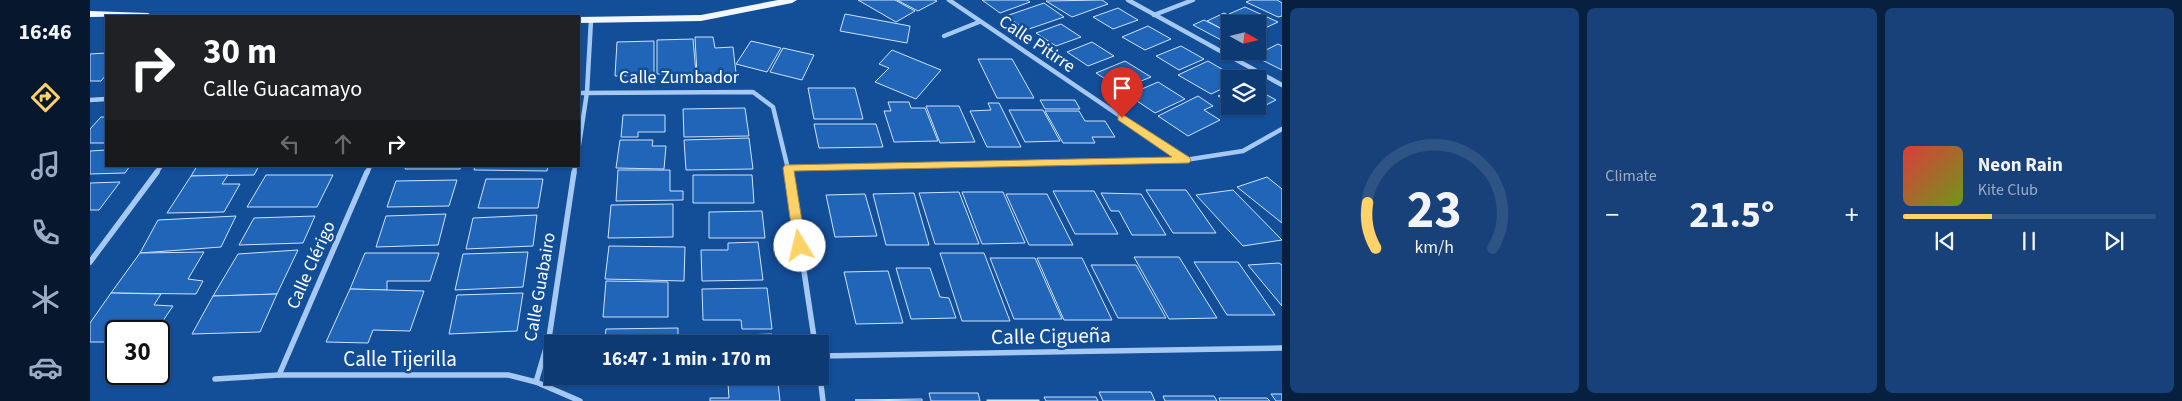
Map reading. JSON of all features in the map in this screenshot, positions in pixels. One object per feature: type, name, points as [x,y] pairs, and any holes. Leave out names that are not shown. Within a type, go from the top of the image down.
[{"type":"main road","points":[[580,20],[701,18],[792,0]]},
{"type":"main road","points":[[90,14],[119,15]]},
{"type":"street","name":"Calle Pitirre","points":[[949,0],[1185,160]]},
{"type":"street","points":[[1128,0],[1282,85]]},
{"type":"street","points":[[1154,15],[1193,0]]},
{"type":"street","points":[[580,138],[587,92],[591,20]]},
{"type":"street","points":[[944,36],[979,22]]},
{"type":"street","name":"Calle Zumbador","points":[[580,92],[753,92],[773,107],[788,168],[814,335]]},
{"type":"street","points":[[90,100],[105,99]]},
{"type":"street","points":[[788,168],[1185,160],[1243,151],[1282,129]]},
{"type":"street","points":[[90,262],[160,167]]},
{"type":"street","name":"Calle Clérigo","points":[[279,375],[370,167]]},
{"type":"street","name":"Calle Guabairo","points":[[536,382],[549,338],[575,167]]},
{"type":"street","name":"Calle Cigueña","points":[[829,356],[1282,348]]},
{"type":"street","name":"Calle Tijerilla","points":[[215,379],[279,375],[508,375],[536,382],[580,401]]},
{"type":"street","points":[[821,385],[823,401]]},
{"type":"building","points":[[858,0],[895,0],[915,11],[896,22]]},
{"type":"building","points":[[897,0],[935,0],[937,1],[918,11]]},
{"type":"building","points":[[982,0],[1027,0],[1030,2],[1000,13]]},
{"type":"building","points":[[1102,0],[1108,4],[1072,17],[1046,1]]},
{"type":"building","points":[[1251,0],[1277,0],[1282,3],[1282,16],[1278,17],[1246,2]]},
{"type":"building","points":[[1044,3],[1064,17],[1026,30],[1006,16]]},
{"type":"building","points":[[1245,7],[1263,15],[1231,15],[1229,14]]},
{"type":"building","points":[[1118,8],[1138,20],[1113,29],[1093,17]]},
{"type":"building","points":[[1224,13],[1228,15],[1221,15],[1221,28],[1207,21]]},
{"type":"building","points":[[845,14],[910,26],[907,43],[840,31]]},
{"type":"building","points":[[1266,17],[1278,22],[1266,28]]},
{"type":"building","points":[[1204,20],[1221,28],[1221,40],[1193,25]]},
{"type":"building","points":[[1061,24],[1081,37],[1056,46],[1036,33]]},
{"type":"building","points":[[1148,26],[1171,39],[1145,50],[1122,37]]},
{"type":"building","points":[[695,37],[713,37],[715,48],[733,47],[736,73],[697,74]]},
{"type":"building","points":[[693,39],[696,73],[657,74],[657,40]]},
{"type":"building","points":[[654,41],[654,75],[615,76],[617,42]]},
{"type":"building","points":[[751,41],[781,48],[767,72],[736,64]]},
{"type":"building","points":[[1092,42],[1114,56],[1088,66],[1067,52]]},
{"type":"building","points":[[1278,44],[1282,46],[1282,70],[1262,60],[1266,60],[1266,50]]},
{"type":"building","points":[[1181,46],[1204,59],[1179,70],[1156,56]]},
{"type":"building","points":[[783,48],[814,55],[802,80],[770,72]]},
{"type":"building","points":[[892,50],[941,70],[916,99],[875,82],[889,68],[879,64]]},
{"type":"building","points":[[105,53],[105,76],[101,81],[90,81],[90,54]]},
{"type":"building","points":[[978,59],[1012,59],[1034,98],[997,98]]},
{"type":"building","points":[[1125,61],[1151,77],[1121,89],[1096,73]]},
{"type":"building","points":[[1208,61],[1224,70],[1221,70],[1221,89],[1211,94],[1178,75]]},
{"type":"building","points":[[1158,82],[1185,99],[1155,113],[1128,95]]},
{"type":"building","points":[[808,88],[855,88],[863,119],[814,119]]},
{"type":"building","points":[[1266,94],[1276,100],[1266,105]]},
{"type":"building","points":[[1198,96],[1213,106],[1204,110],[1220,120],[1188,136],[1158,116]]},
{"type":"building","points":[[1040,100],[1075,100],[1080,109],[1045,109]]},
{"type":"building","points":[[888,102],[909,102],[911,108],[925,108],[938,141],[894,142],[884,111],[891,111]]},
{"type":"building","points":[[988,103],[999,103],[1021,147],[987,147],[970,111],[991,110]]},
{"type":"building","points":[[926,106],[959,106],[975,142],[940,143]]},
{"type":"building","points":[[745,108],[749,136],[684,137],[683,109]]},
{"type":"building","points":[[1009,110],[1043,110],[1060,141],[1025,142]]},
{"type":"building","points":[[1045,111],[1079,111],[1085,121],[1105,121],[1115,137],[1092,137],[1095,143],[1063,143]]},
{"type":"building","points":[[623,115],[665,115],[665,132],[638,132],[638,137],[621,137]]},
{"type":"building","points":[[101,117],[105,117],[105,143],[90,143],[90,129]]},
{"type":"building","points":[[814,124],[876,124],[883,147],[819,148]]},
{"type":"building","points":[[749,138],[753,169],[686,170],[684,140]]},
{"type":"building","points":[[620,140],[653,140],[652,146],[666,146],[664,169],[616,168]]},
{"type":"building","points":[[105,150],[105,167],[129,167],[125,173],[90,174],[90,151]]},
{"type":"building","points":[[196,167],[258,167],[254,175],[191,176]]},
{"type":"building","points":[[406,167],[461,167],[460,169],[405,169]]},
{"type":"building","points":[[475,167],[548,167],[547,171],[474,170]]},
{"type":"building","points":[[618,170],[670,170],[670,191],[683,191],[683,200],[616,201]]},
{"type":"building","points":[[228,175],[222,184],[240,184],[224,212],[167,213],[191,176]]},
{"type":"building","points":[[266,175],[333,175],[317,207],[247,207]]},
{"type":"building","points":[[693,175],[752,175],[754,203],[693,203]]},
{"type":"building","points":[[1267,177],[1282,189],[1282,223],[1237,187]]},
{"type":"building","points":[[486,179],[543,179],[538,208],[478,208]]},
{"type":"building","points":[[457,180],[449,206],[387,207],[396,181]]},
{"type":"building","points":[[120,182],[99,210],[90,210],[90,183]]},
{"type":"building","points":[[1146,190],[1186,190],[1216,233],[1173,233]]},
{"type":"building","points":[[1233,190],[1282,240],[1243,246],[1196,195]]},
{"type":"building","points":[[1053,191],[1094,191],[1118,234],[1075,234]]},
{"type":"building","points":[[959,192],[979,244],[935,244],[919,193]]},
{"type":"building","points":[[962,192],[1003,192],[1025,243],[982,244]]},
{"type":"building","points":[[914,193],[929,245],[886,245],[873,194]]},
{"type":"building","points":[[1101,193],[1141,194],[1166,235],[1132,235],[1119,211],[1111,211]]},
{"type":"building","points":[[865,194],[877,236],[835,237],[826,195]]},
{"type":"building","points":[[1006,194],[1047,194],[1073,245],[1029,245]]},
{"type":"building","points":[[673,204],[673,237],[608,238],[611,205]]},
{"type":"building","points":[[762,211],[765,238],[709,238],[709,212]]},
{"type":"building","points":[[446,214],[438,245],[376,247],[386,216]]},
{"type":"building","points":[[537,215],[533,246],[466,249],[473,218]]},
{"type":"building","points":[[236,216],[221,247],[140,253],[158,220]]},
{"type":"building","points":[[315,216],[303,243],[239,245],[254,218]]},
{"type":"building","points":[[758,242],[763,280],[702,281],[701,250],[728,250],[728,243]]},
{"type":"building","points":[[609,246],[685,247],[684,281],[605,279]]},
{"type":"building","points":[[298,250],[277,294],[213,296],[238,254]]},
{"type":"building","points":[[204,252],[188,279],[203,281],[196,294],[111,293],[140,253]]},
{"type":"building","points":[[528,252],[523,287],[455,290],[463,254]]},
{"type":"building","points":[[365,253],[439,253],[430,281],[387,281],[387,290],[350,289]]},
{"type":"building","points":[[940,253],[984,253],[1010,321],[962,321]]},
{"type":"building","points":[[1134,257],[1179,257],[1217,318],[1169,319]]},
{"type":"building","points":[[990,258],[1035,258],[1062,319],[1014,319]]},
{"type":"building","points":[[1037,258],[1082,258],[1112,320],[1064,320]]},
{"type":"building","points":[[1194,262],[1238,262],[1275,315],[1227,315]]},
{"type":"building","points":[[1279,263],[1282,265],[1282,306],[1248,265]]},
{"type":"building","points":[[1091,265],[1136,265],[1166,318],[1118,318]]},
{"type":"building","points":[[896,268],[930,268],[940,297],[949,298],[956,318],[911,319]]},
{"type":"building","points":[[888,271],[903,323],[856,324],[844,272]]},
{"type":"building","points":[[606,281],[668,282],[668,317],[603,317]]},
{"type":"building","points":[[767,288],[772,329],[742,329],[741,320],[703,320],[702,289]]},
{"type":"building","points":[[350,289],[424,291],[410,331],[373,330],[368,343],[326,342]]},
{"type":"building","points":[[111,293],[161,294],[154,305],[173,306],[163,320],[105,320],[105,342],[90,342],[90,323]]},
{"type":"building","points":[[523,293],[517,331],[449,334],[457,295]]},
{"type":"building","points":[[277,294],[260,332],[192,334],[213,296]]},
{"type":"building","points":[[678,328],[678,335],[605,335],[606,329]]},
{"type":"building","points":[[728,385],[778,385],[780,401],[710,401],[710,398],[729,398]]},
{"type":"building","points":[[1099,392],[1151,392],[1155,401],[1103,401]]},
{"type":"building","points":[[929,393],[978,393],[980,401],[931,401]]},
{"type":"building","points":[[1271,394],[1282,394],[1282,401],[1276,401]]},
{"type":"building","points":[[1163,396],[1214,396],[1217,401],[1165,401]]},
{"type":"building","points":[[1044,397],[1096,397],[1098,401],[1046,401]]},
{"type":"building","points":[[1219,398],[1267,398],[1270,401],[1220,401]]},
{"type":"building","points":[[922,399],[922,401],[855,400]]},
{"type":"building","points":[[1039,400],[1039,401],[987,401]]},
{"type":"route","points":[[800,246],[788,168],[1185,160],[1122,118]]}]
